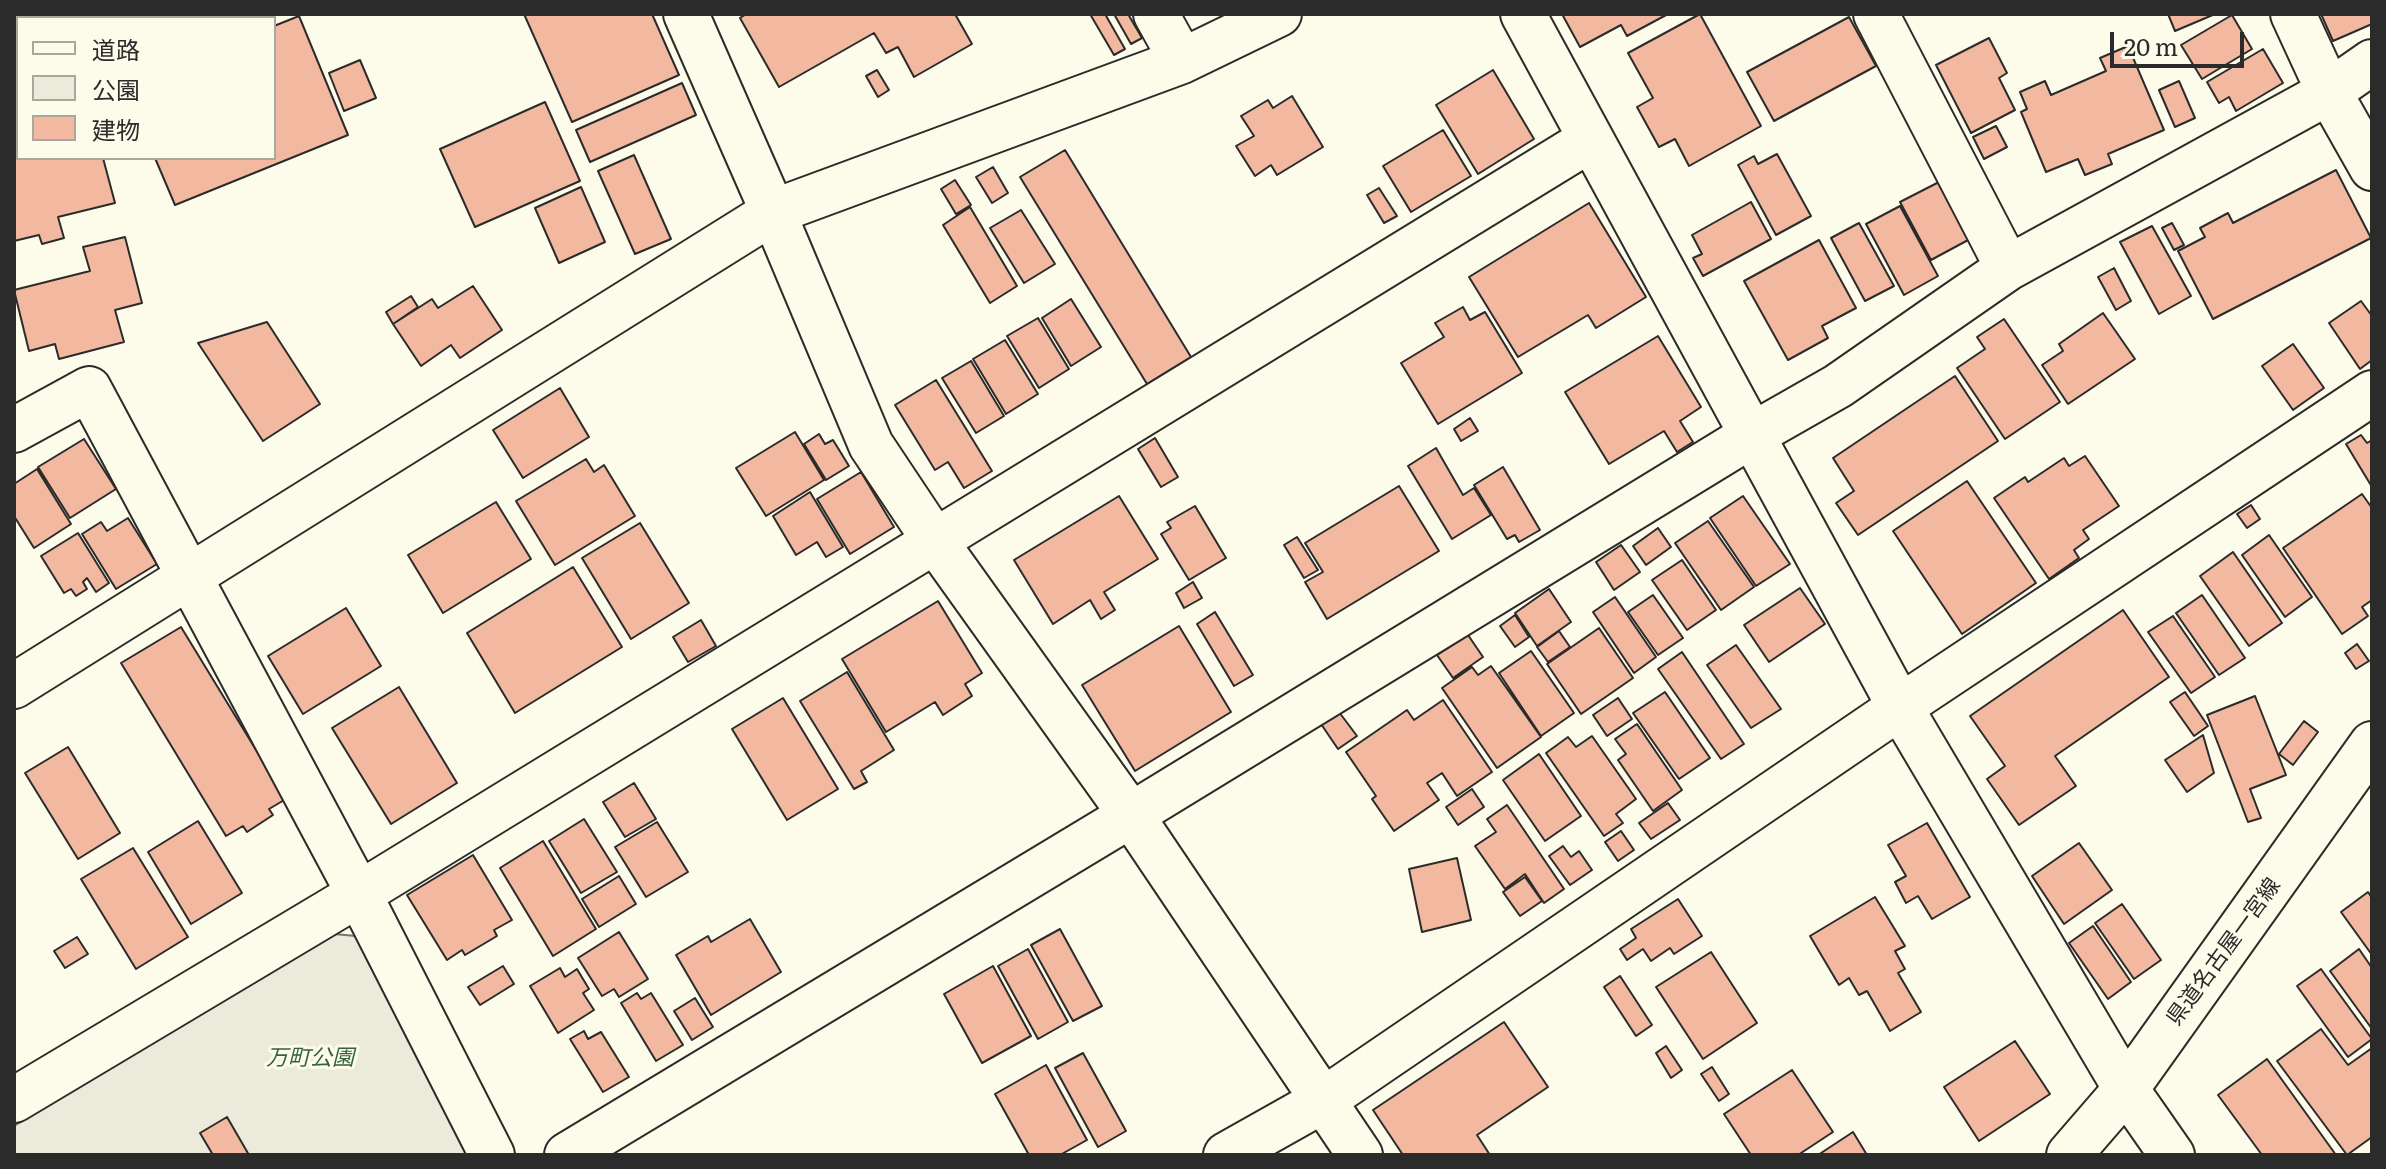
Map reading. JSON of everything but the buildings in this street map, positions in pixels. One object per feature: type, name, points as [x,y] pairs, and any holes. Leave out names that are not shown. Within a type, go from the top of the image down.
[{"type":"street","points":[[686,14],[871,445],[935,541],[1131,815],[1360,1155]]},
{"type":"street","points":[[1156,14],[1182,61]]},
{"type":"street","points":[[14,686],[773,212],[1182,61],[1279,14]]},
{"type":"street","points":[[1523,14],[1900,707],[2126,1089],[2172,1155]]},
{"type":"street","points":[[1876,14],[2008,268]]},
{"type":"street","points":[[2293,14],[2329,92],[2372,168]]},
{"type":"street","points":[[567,1155],[1752,435],[1838,386],[2008,268],[2329,92],[2372,62]]},
{"type":"street","points":[[14,1100],[359,894],[1591,139]]},
{"type":"street","points":[[14,430],[89,389],[359,894],[492,1155]]},
{"type":"street","points":[[1226,1155],[1322,1101],[1900,707],[2372,393]]},
{"type":"street","name":"県道名古屋一宮線","points":[[2069,1155],[2126,1089],[2372,744]]},
{"type":"street","points":[[2332,800],[2372,777]]},
{"type":"green space","name":"万町公園","points":[[334,934],[356,936],[467,1155],[14,1155],[14,1126]]}]
